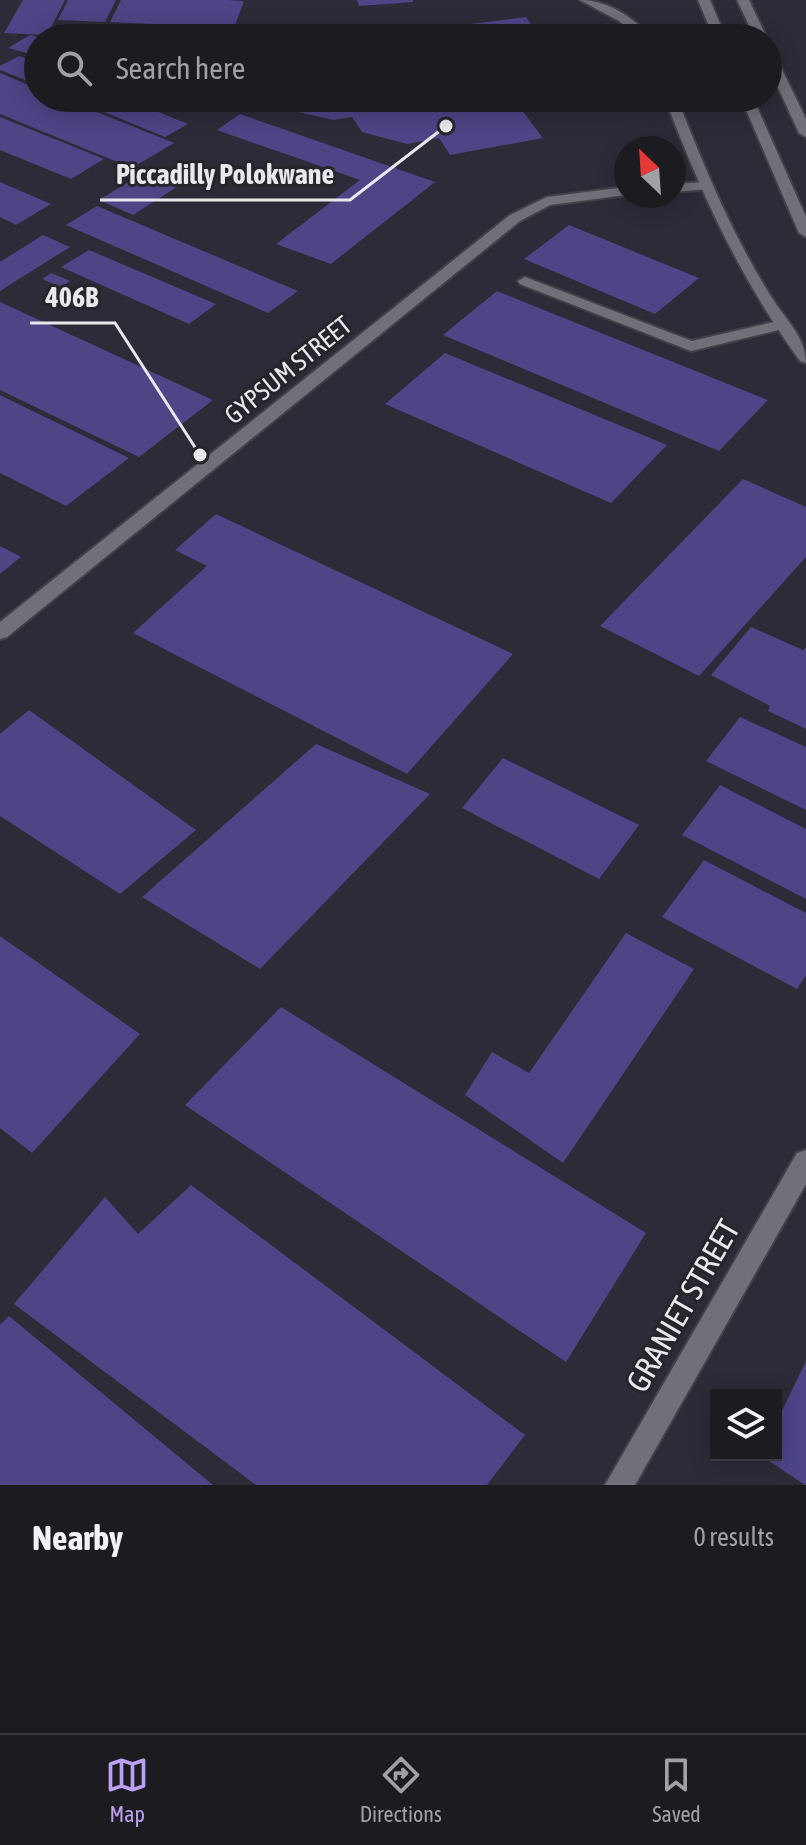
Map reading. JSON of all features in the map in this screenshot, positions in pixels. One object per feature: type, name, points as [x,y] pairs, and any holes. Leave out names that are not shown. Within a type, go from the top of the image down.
[{"type":"main road","points":[[586,0],[630,24]]},
{"type":"main road","points":[[704,0],[714,24]]},
{"type":"main road","points":[[743,0],[754,24]]},
{"type":"main road","points":[[782,82],[806,133]]},
{"type":"main road","points":[[676,112],[704,186],[762,296],[806,358]]},
{"type":"main road","points":[[753,112],[806,233]]},
{"type":"main road","points":[[686,187],[704,186]]},
{"type":"main road","name":"GYPSUM STREET","points":[[0,632],[515,218],[547,201],[614,193]]},
{"type":"main road","points":[[525,281],[691,346],[782,325]]},
{"type":"main road","name":"GRANIET STREET","points":[[619,1485],[806,1161]]},
{"type":"shaded area","points":[[0,0],[806,0],[806,1485],[0,1485]]},
{"type":"building","points":[[23,0],[65,0],[53,24],[24,24],[24,34],[4,33]]},
{"type":"building","points":[[68,0],[116,0],[105,22],[58,20]]},
{"type":"building","points":[[121,0],[244,1],[235,24],[110,22]]},
{"type":"building","points":[[357,0],[413,0],[413,2],[359,6]]},
{"type":"building","points":[[526,17],[531,24],[470,24]]},
{"type":"building","points":[[24,39],[24,52],[8,48]]},
{"type":"building","points":[[19,56],[24,58],[24,79],[0,70],[0,66]]},
{"type":"building","points":[[0,73],[24,83],[24,112],[97,112],[174,143],[132,168],[0,114]]},
{"type":"building","points":[[104,112],[158,112],[188,124],[165,137]]},
{"type":"building","points":[[298,112],[523,112],[543,138],[450,155],[439,138],[407,144],[362,132],[352,117],[333,120]]},
{"type":"building","points":[[240,114],[435,182],[331,264],[276,244],[360,180],[217,130]]},
{"type":"building","points":[[0,117],[104,159],[71,179],[0,150]]},
{"type":"building","points":[[153,167],[186,181],[133,215],[99,200]]},
{"type":"building","points":[[0,182],[51,204],[16,225],[0,217]]},
{"type":"building","points":[[97,206],[298,291],[268,313],[66,225]]},
{"type":"building","points":[[569,225],[699,278],[655,314],[524,259]]},
{"type":"building","points":[[43,235],[70,247],[0,291],[0,262]]},
{"type":"building","points":[[89,250],[216,304],[189,324],[61,267]]},
{"type":"building","points":[[51,273],[70,281],[61,287],[42,279]]},
{"type":"building","points":[[497,291],[768,400],[719,451],[443,335]]},
{"type":"building","points":[[0,302],[213,400],[139,457],[0,390]]},
{"type":"building","points":[[445,353],[667,445],[611,503],[385,404]]},
{"type":"building","points":[[0,395],[129,458],[66,506],[0,473]]},
{"type":"building","points":[[743,479],[806,507],[806,557],[699,676],[600,626]]},
{"type":"building","points":[[216,514],[513,654],[407,774],[133,633],[207,566],[175,550]]},
{"type":"building","points":[[0,546],[21,557],[0,574]]},
{"type":"building","points":[[751,627],[803,650],[806,647],[806,729],[768,711],[770,706],[711,675]]},
{"type":"building","points":[[29,710],[196,830],[120,894],[0,816],[0,734]]},
{"type":"building","points":[[740,717],[806,747],[806,810],[706,761]]},
{"type":"building","points":[[316,744],[430,794],[260,969],[142,897]]},
{"type":"building","points":[[503,758],[639,825],[599,879],[462,808]]},
{"type":"building","points":[[720,785],[806,829],[806,899],[682,835]]},
{"type":"building","points":[[704,860],[806,913],[806,975],[797,989],[662,917]]},
{"type":"building","points":[[626,933],[694,969],[563,1163],[465,1095],[492,1052],[529,1073]]},
{"type":"building","points":[[0,936],[140,1034],[32,1153],[0,1128]]},
{"type":"building","points":[[281,1007],[646,1233],[566,1362],[185,1105]]},
{"type":"building","points":[[191,1185],[525,1435],[487,1485],[256,1485],[14,1304],[105,1197],[138,1234]]},
{"type":"building","points":[[9,1316],[213,1485],[0,1485],[0,1325]]},
{"type":"building","points":[[806,1361],[806,1485],[769,1461],[782,1461],[782,1411]]},
{"type":"place","name":"Piccadilly Polokwane","points":[[446,126]]},
{"type":"place","name":"406B","points":[[200,455]]}]
